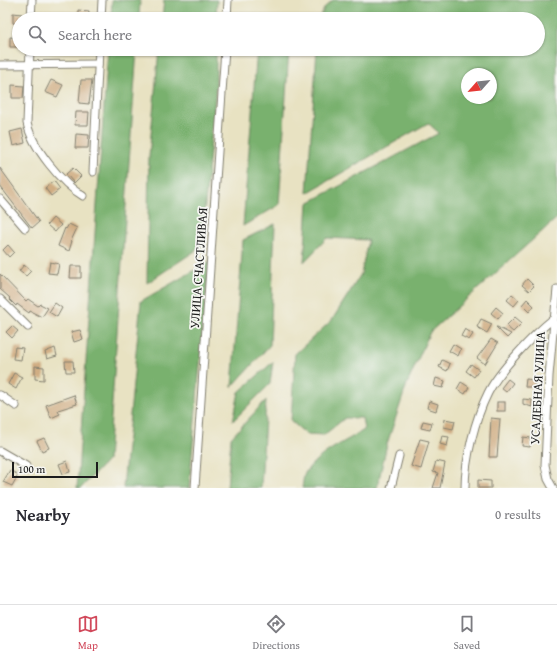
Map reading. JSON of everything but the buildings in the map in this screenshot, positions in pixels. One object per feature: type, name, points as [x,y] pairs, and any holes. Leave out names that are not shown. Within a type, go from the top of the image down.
[{"type":"street","points":[[31,12],[32,0]]},
{"type":"street","points":[[101,12],[102,0]]},
{"type":"street","points":[[227,12],[228,0]]},
{"type":"street","points":[[30,56],[27,123],[29,130],[33,140],[71,190],[83,196]]},
{"type":"street","points":[[93,172],[99,56]]},
{"type":"street","name":"УЛИЦА СЧАСТЛИВАЯ","points":[[195,488],[225,56]]},
{"type":"street","points":[[0,65],[98,64]]},
{"type":"street","points":[[0,199],[25,228]]},
{"type":"street","name":"УСАДЕБНАЯ УЛИЦА","points":[[553,488],[548,479],[545,465],[553,319],[557,289]]},
{"type":"street","points":[[0,299],[28,327]]},
{"type":"street","points":[[461,488],[465,484],[473,434],[488,391],[541,328],[553,319]]},
{"type":"street","points":[[0,395],[16,406]]},
{"type":"street","points":[[0,451],[26,466]]},
{"type":"street","points":[[391,488],[399,456]]},
{"type":"green space","points":[[112,0],[140,0],[139,12],[111,12]]},
{"type":"green space","points":[[164,0],[217,0],[216,12],[163,12]]},
{"type":"green space","points":[[333,0],[557,0],[557,218],[430,332],[407,384],[387,444],[377,488],[302,488],[303,478],[310,466],[332,448],[364,430],[362,418],[345,418],[324,435],[306,434],[291,421],[295,354],[332,320],[361,274],[368,240],[327,238],[304,262],[308,203],[439,133],[428,123],[307,193],[317,56],[545,56],[545,12],[322,12],[325,7]]},
{"type":"green space","points":[[108,56],[137,56],[108,460],[81,488],[77,488]]},
{"type":"green space","points":[[158,56],[216,56],[216,87],[201,247],[147,283],[149,156]]},
{"type":"green space","points":[[256,56],[289,56],[279,205],[243,226]]},
{"type":"green space","points":[[275,224],[270,345],[232,387],[243,240]]},
{"type":"green space","points":[[209,262],[189,488],[123,488],[141,301]]},
{"type":"green space","points":[[273,362],[270,384],[233,421],[239,392]]},
{"type":"green space","points":[[266,400],[261,488],[227,488],[231,438]]}]
